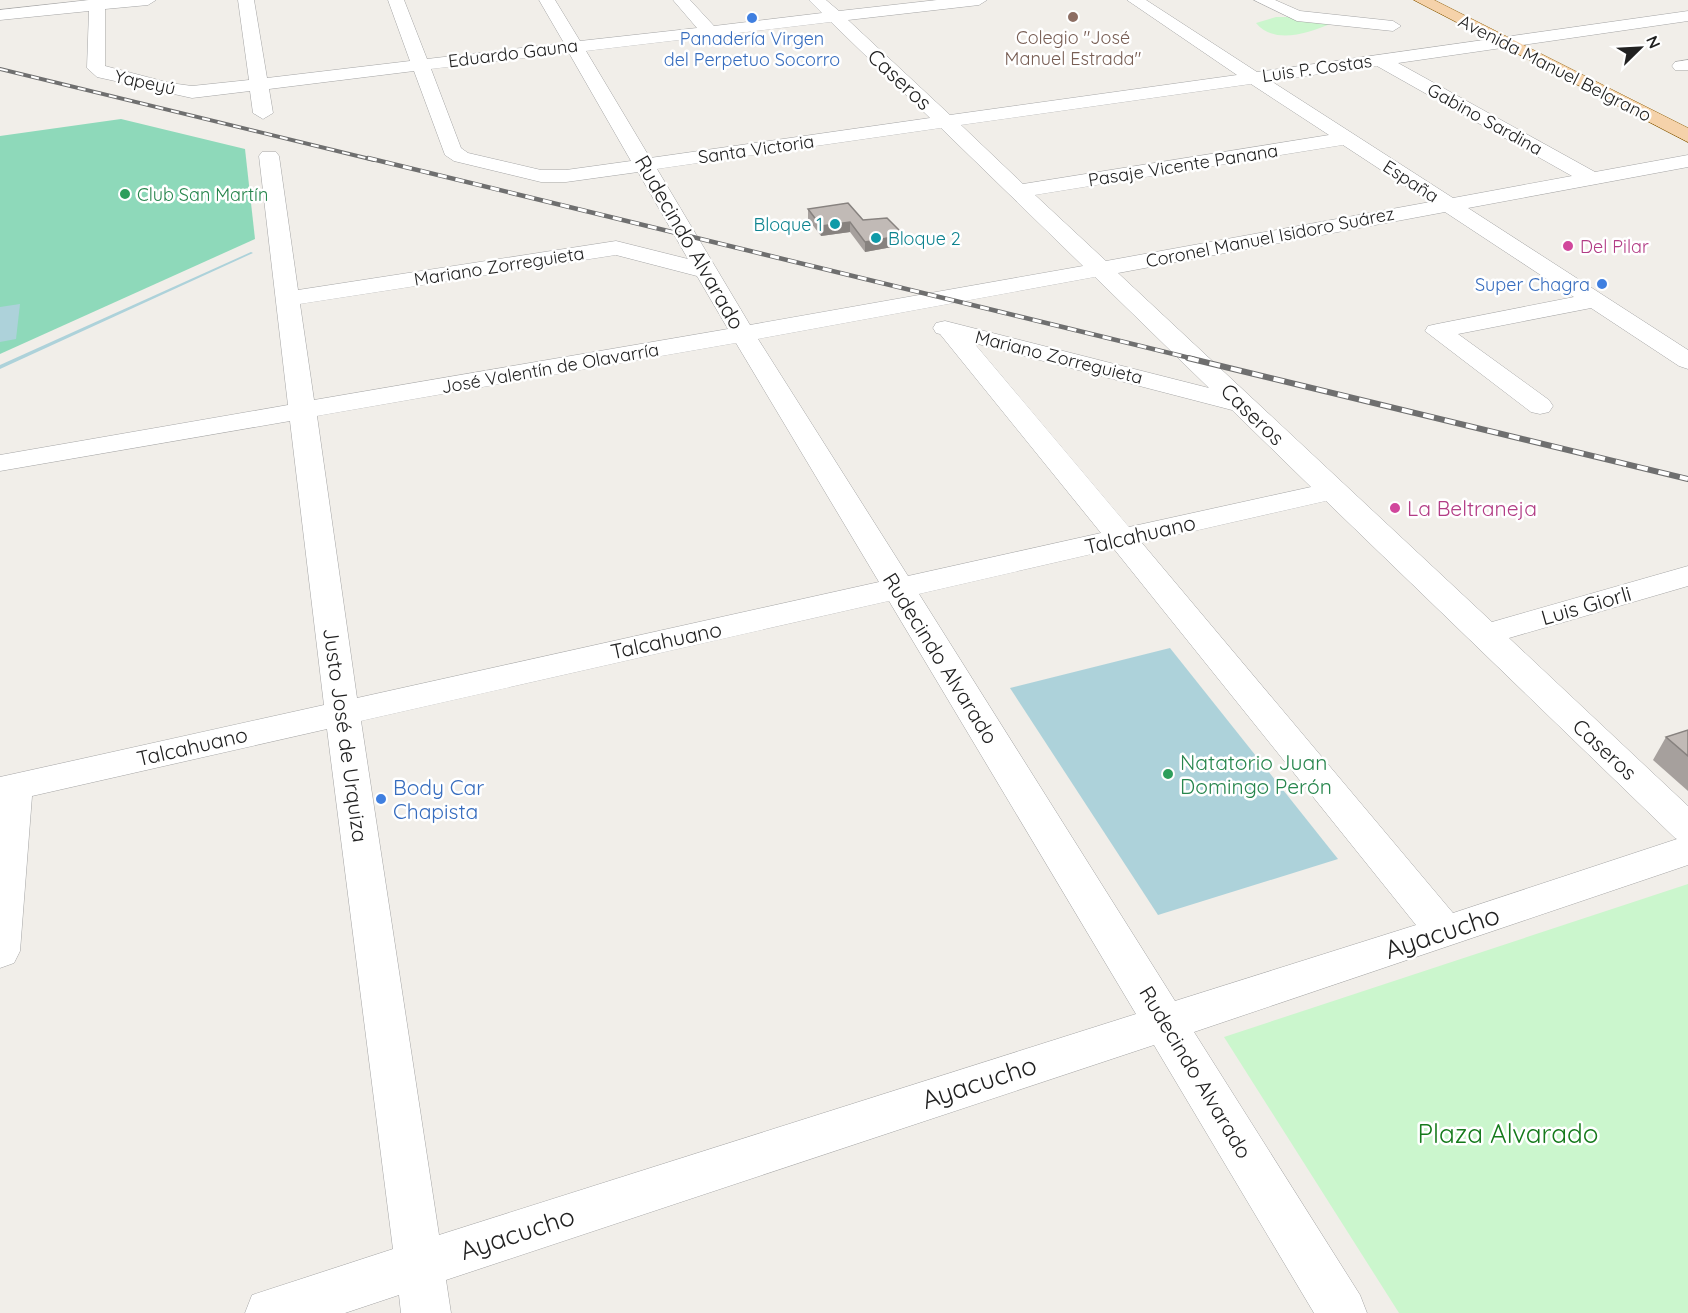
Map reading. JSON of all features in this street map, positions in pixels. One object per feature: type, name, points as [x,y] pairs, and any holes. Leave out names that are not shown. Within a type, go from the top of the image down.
[{"type":"main road","name":"Avenida Manuel Belgrano","points":[[1422,0],[1688,136]]},
{"type":"street","points":[[0,15],[97,3],[148,0]]},
{"type":"street","points":[[246,0],[264,113]]},
{"type":"street","points":[[396,0],[421,64]]},
{"type":"street","name":"Rudecindo Alvarado","points":[[547,0],[743,334],[1342,1313]]},
{"type":"street","points":[[681,0],[708,30]]},
{"type":"street","name":"Eduardo Gauna","points":[[192,92],[708,30],[825,8],[977,0]]},
{"type":"street","name":"España","points":[[1135,0],[1688,361]]},
{"type":"street","name":"Gabino Sardina","points":[[1262,0],[1297,15],[1393,27]]},
{"type":"street","name":"Yapeyú","points":[[97,3],[96,68],[114,76],[192,92]]},
{"type":"street","name":"Gabino Sardina","points":[[1352,5],[1439,51]]},
{"type":"street","name":"Caseros","points":[[825,8],[1688,828]]},
{"type":"street","name":"Luis P. Costas","points":[[945,121],[1688,16]]},
{"type":"street","name":"Gabino Sardina","points":[[1378,59],[1592,179]]},
{"type":"street","name":"Santa Victoria","points":[[421,64],[452,151],[461,157],[541,176],[566,177],[945,121]]},
{"type":"street","name":"Pasaje Vicente Panana","points":[[1019,192],[1347,138]]},
{"type":"street","name":"Justo José de Urquiza","points":[[269,156],[290,298],[342,711],[426,1313]]},
{"type":"street","name":"Coronel Manuel Isidoro Suárez","points":[[1099,269],[1688,161]]},
{"type":"street","name":"Mariano Zorreguieta","points":[[290,298],[616,248],[706,271]]},
{"type":"street","name":"José Valentín de Olavarría","points":[[0,463],[303,412],[1099,269]]},
{"type":"street","points":[[1540,406],[1437,331],[1595,300]]},
{"type":"street","name":"Mariano Zorreguieta","points":[[875,311],[1242,404]]},
{"type":"street","points":[[949,329],[1446,932]]},
{"type":"street","name":"Talcahuano","points":[[7,788],[1332,490]]},
{"type":"street","name":"Luis Giorli","points":[[1484,635],[1688,576]]},
{"type":"street","points":[[0,951],[7,788]]},
{"type":"street","name":"Ayacucho","points":[[270,1313],[1165,1021],[1446,932],[1688,850]]},
{"type":"green space","points":[[1276,17],[1292,17],[1330,24],[1312,31],[1282,35],[1263,30],[1256,23]]},
{"type":"green space","name":"Club San Martín","points":[[121,119],[245,149],[255,239],[0,354],[0,136]]},
{"type":"green space","name":"Plaza Alvarado","points":[[1688,884],[1688,1313],[1399,1313],[1224,1037]]},
{"type":"water","points":[[253,253],[0,369],[0,365]]},
{"type":"water","points":[[20,304],[16,339],[0,342],[0,307]]},
{"type":"water","name":"Natatorio Juan Domingo Perón","points":[[1170,648],[1338,859],[1158,915],[1010,688]]},
{"type":"building","points":[[848,203],[863,220],[887,218],[904,235],[865,242],[850,222],[821,226],[808,209]]},
{"type":"building","points":[[1688,730],[1688,756],[1666,737]]},
{"type":"railway","points":[[0,69],[374,160]]},
{"type":"railway","points":[[368,158],[1194,359]]},
{"type":"railway","points":[[1188,358],[1688,479]]},
{"type":"place","name":"Colegio \"José Manuel Estrada\"","points":[[1073,17]]},
{"type":"place","name":"Panadería Virgen del Perpetuo Socorro","points":[[752,18]]},
{"type":"place","name":"Club San Martín","points":[[125,194]]},
{"type":"place","name":"Bloque 1","points":[[835,224]]},
{"type":"place","name":"Bloque 2","points":[[876,238]]},
{"type":"place","name":"Del Pilar","points":[[1568,246]]},
{"type":"place","name":"Super Chagra","points":[[1602,284]]},
{"type":"place","name":"La Beltraneja","points":[[1395,508]]},
{"type":"place","name":"Natatorio Juan Domingo Perón","points":[[1168,774]]},
{"type":"place","name":"Body Car Chapista","points":[[381,799]]}]
